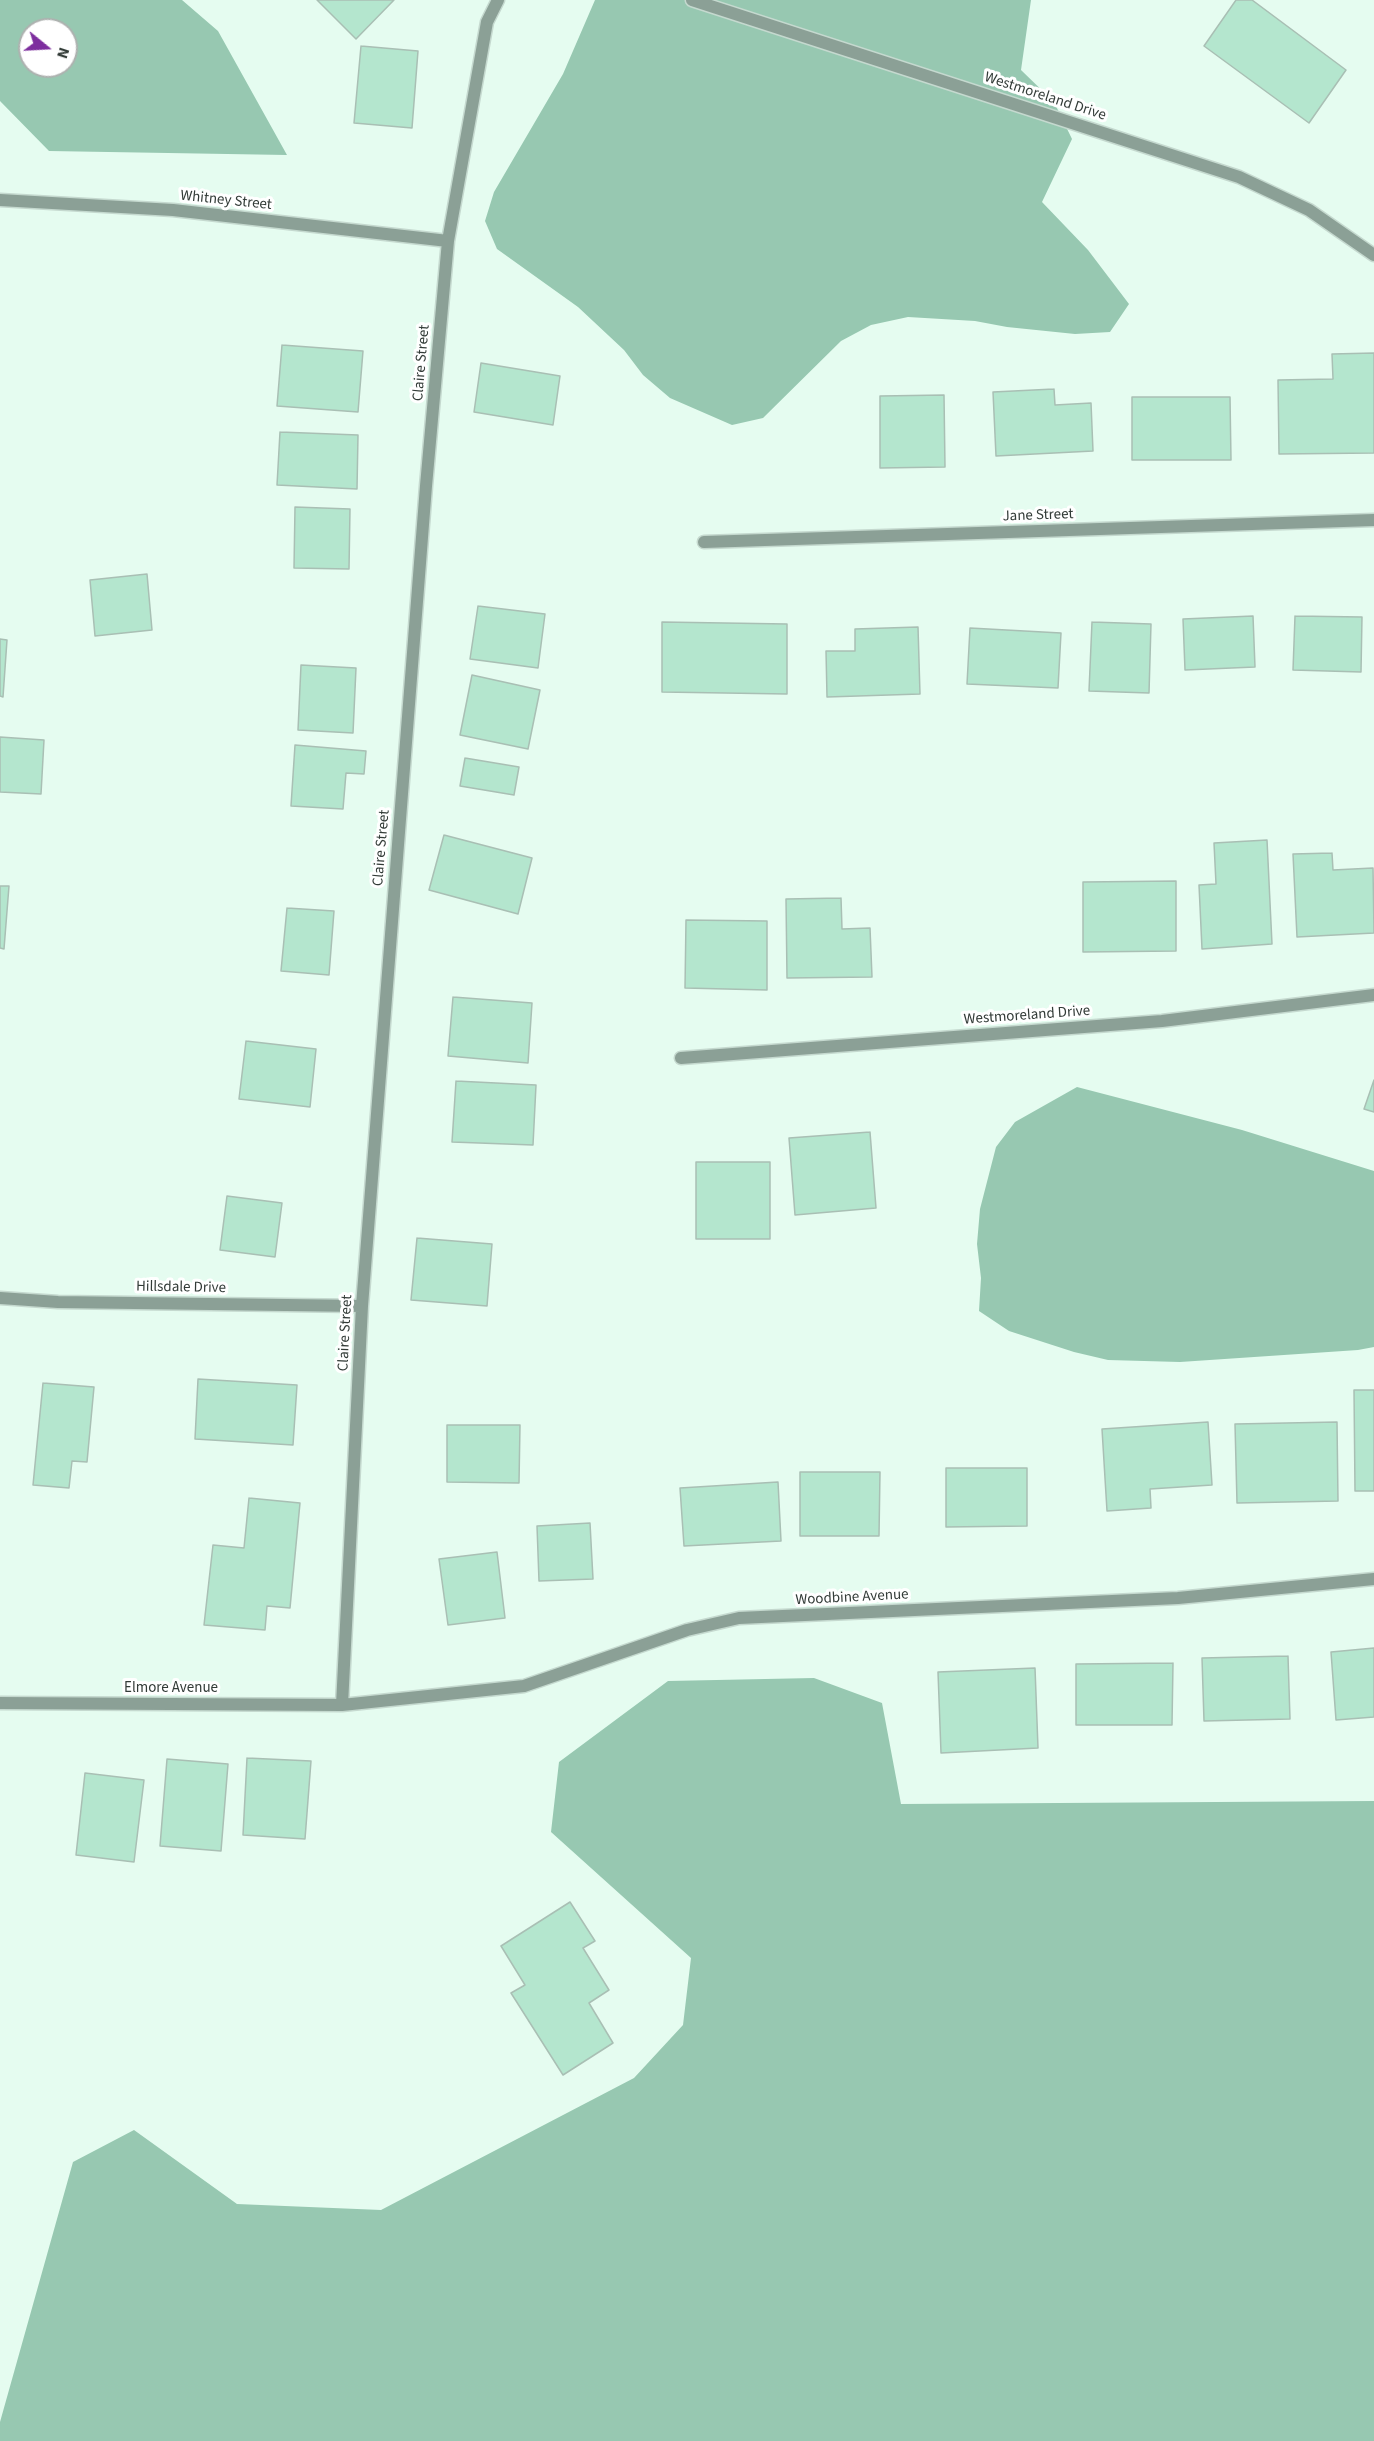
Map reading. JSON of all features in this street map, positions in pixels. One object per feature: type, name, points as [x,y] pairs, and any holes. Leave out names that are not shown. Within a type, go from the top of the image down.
[{"type":"street","name":"Claire Street","points":[[342,1705],[362,1306],[426,486],[448,241],[487,22],[498,0]]},
{"type":"street","name":"Westmoreland Drive","points":[[692,0],[1239,177],[1309,210],[1374,255]]},
{"type":"street","name":"Whitney Street","points":[[0,200],[173,210],[448,241]]},
{"type":"street","name":"Jane Street","points":[[704,542],[1374,520]]},
{"type":"street","name":"Westmoreland Drive","points":[[681,1058],[1162,1020],[1374,995]]},
{"type":"street","name":"Hillsdale Drive","points":[[0,1298],[58,1302],[362,1306]]},
{"type":"street","name":"Woodbine Avenue","points":[[342,1705],[524,1686],[687,1630],[739,1618],[1179,1598],[1374,1579]]},
{"type":"street","name":"Elmore Avenue","points":[[0,1703],[342,1705]]},
{"type":"green space","points":[[0,0],[182,0],[218,31],[287,155],[49,151],[0,101]]},
{"type":"green space","points":[[595,0],[1031,0],[1021,70],[1054,102],[1072,139],[1042,202],[1088,250],[1129,304],[1110,332],[1075,334],[1007,327],[975,321],[908,317],[871,325],[841,341],[763,418],[732,425],[670,398],[643,375],[624,350],[578,307],[497,249],[485,221],[494,192],[563,74]]},
{"type":"green space","points":[[1077,1087],[1242,1130],[1374,1171],[1374,1347],[1180,1362],[1108,1360],[1074,1352],[1009,1331],[979,1311],[981,1278],[977,1244],[980,1209],[996,1147],[1015,1122]]},
{"type":"green space","points":[[814,1678],[882,1703],[901,1804],[1374,1801],[1374,2441],[0,2441],[0,2422],[73,2162],[134,2130],[237,2204],[381,2210],[634,2078],[683,2025],[691,1958],[551,1832],[559,1762],[668,1681]]},
{"type":"building","points":[[317,0],[394,0],[356,39]]},
{"type":"building","points":[[1236,0],[1252,0],[1346,70],[1309,123],[1204,46]]},
{"type":"building","points":[[361,46],[418,51],[412,128],[354,123]]},
{"type":"building","points":[[282,345],[363,351],[358,412],[277,406]]},
{"type":"building","points":[[1374,353],[1374,453],[1279,454],[1278,380],[1333,379],[1332,354]]},
{"type":"building","points":[[481,363],[560,376],[553,425],[474,412]]},
{"type":"building","points":[[1054,389],[1055,405],[1091,403],[1093,451],[996,456],[993,392]]},
{"type":"building","points":[[944,395],[945,467],[880,468],[880,396]]},
{"type":"building","points":[[1132,397],[1230,397],[1231,460],[1132,460]]},
{"type":"building","points":[[280,432],[358,435],[357,489],[277,485]]},
{"type":"building","points":[[295,507],[350,509],[349,569],[294,568]]},
{"type":"building","points":[[147,574],[152,630],[95,636],[90,580]]},
{"type":"building","points":[[478,606],[545,614],[538,668],[470,659]]},
{"type":"building","points":[[1253,616],[1255,667],[1185,670],[1183,619]]},
{"type":"building","points":[[1295,616],[1362,617],[1361,672],[1293,670]]},
{"type":"building","points":[[662,622],[787,624],[787,694],[662,692]]},
{"type":"building","points":[[1092,622],[1151,624],[1149,693],[1089,691]]},
{"type":"building","points":[[918,627],[920,694],[827,697],[826,651],[855,651],[855,629]]},
{"type":"building","points":[[970,628],[1061,633],[1058,688],[967,684]]},
{"type":"building","points":[[0,639],[7,640],[3,697],[0,696]]},
{"type":"building","points":[[301,665],[356,668],[353,733],[298,730]]},
{"type":"building","points":[[472,675],[540,690],[528,749],[460,735]]},
{"type":"building","points":[[0,737],[44,740],[41,794],[0,792]]},
{"type":"building","points":[[295,745],[366,751],[364,774],[346,773],[343,809],[291,806]]},
{"type":"building","points":[[465,758],[519,767],[514,795],[460,786]]},
{"type":"building","points":[[444,835],[532,858],[518,914],[429,890]]},
{"type":"building","points":[[1267,840],[1272,944],[1202,949],[1199,885],[1216,884],[1214,843]]},
{"type":"building","points":[[1332,853],[1333,870],[1373,868],[1374,933],[1297,937],[1293,854]]},
{"type":"building","points":[[1176,881],[1176,951],[1083,952],[1083,882]]},
{"type":"building","points":[[0,886],[9,886],[4,949],[0,948]]},
{"type":"building","points":[[841,898],[842,929],[870,928],[872,977],[787,978],[786,899]]},
{"type":"building","points":[[287,908],[334,911],[329,975],[281,971]]},
{"type":"building","points":[[686,920],[767,921],[767,990],[685,988]]},
{"type":"building","points":[[453,997],[532,1003],[528,1063],[448,1056]]},
{"type":"building","points":[[246,1041],[316,1049],[310,1107],[239,1099]]},
{"type":"building","points":[[1374,1080],[1374,1112],[1364,1109]]},
{"type":"building","points":[[456,1081],[536,1085],[533,1145],[452,1142]]},
{"type":"building","points":[[870,1132],[876,1208],[795,1215],[789,1138]]},
{"type":"building","points":[[696,1162],[770,1162],[770,1239],[696,1239]]},
{"type":"building","points":[[227,1196],[282,1203],[275,1257],[220,1250]]},
{"type":"building","points":[[417,1238],[492,1244],[487,1306],[411,1300]]},
{"type":"building","points":[[198,1379],[297,1385],[293,1445],[195,1439]]},
{"type":"building","points":[[43,1383],[94,1387],[87,1462],[72,1461],[69,1488],[33,1485]]},
{"type":"building","points":[[1354,1390],[1374,1390],[1374,1491],[1355,1491]]},
{"type":"building","points":[[1208,1422],[1212,1485],[1150,1489],[1151,1508],[1107,1511],[1102,1429]]},
{"type":"building","points":[[1337,1422],[1338,1501],[1237,1503],[1235,1424]]},
{"type":"building","points":[[447,1425],[520,1425],[519,1483],[447,1482]]},
{"type":"building","points":[[946,1468],[1027,1468],[1027,1526],[946,1527]]},
{"type":"building","points":[[800,1472],[880,1472],[879,1536],[800,1536]]},
{"type":"building","points":[[778,1482],[781,1541],[684,1546],[680,1488]]},
{"type":"building","points":[[249,1498],[300,1503],[290,1608],[267,1606],[265,1630],[204,1625],[213,1545],[244,1548]]},
{"type":"building","points":[[590,1523],[593,1579],[539,1581],[537,1526]]},
{"type":"building","points":[[497,1552],[505,1618],[448,1625],[439,1559]]},
{"type":"building","points":[[1374,1648],[1374,1717],[1336,1720],[1331,1652]]},
{"type":"building","points":[[1288,1656],[1290,1719],[1204,1721],[1202,1658]]},
{"type":"building","points":[[1173,1663],[1172,1725],[1076,1725],[1076,1664]]},
{"type":"building","points":[[1035,1668],[1038,1748],[941,1753],[938,1672]]},
{"type":"building","points":[[247,1758],[311,1761],[305,1839],[243,1835]]},
{"type":"building","points":[[167,1759],[228,1764],[221,1851],[160,1846]]},
{"type":"building","points":[[85,1773],[144,1780],[134,1862],[76,1855]]},
{"type":"building","points":[[570,1902],[595,1941],[583,1948],[609,1990],[589,2003],[613,2043],[563,2075],[511,1993],[525,1985],[501,1946]]}]
